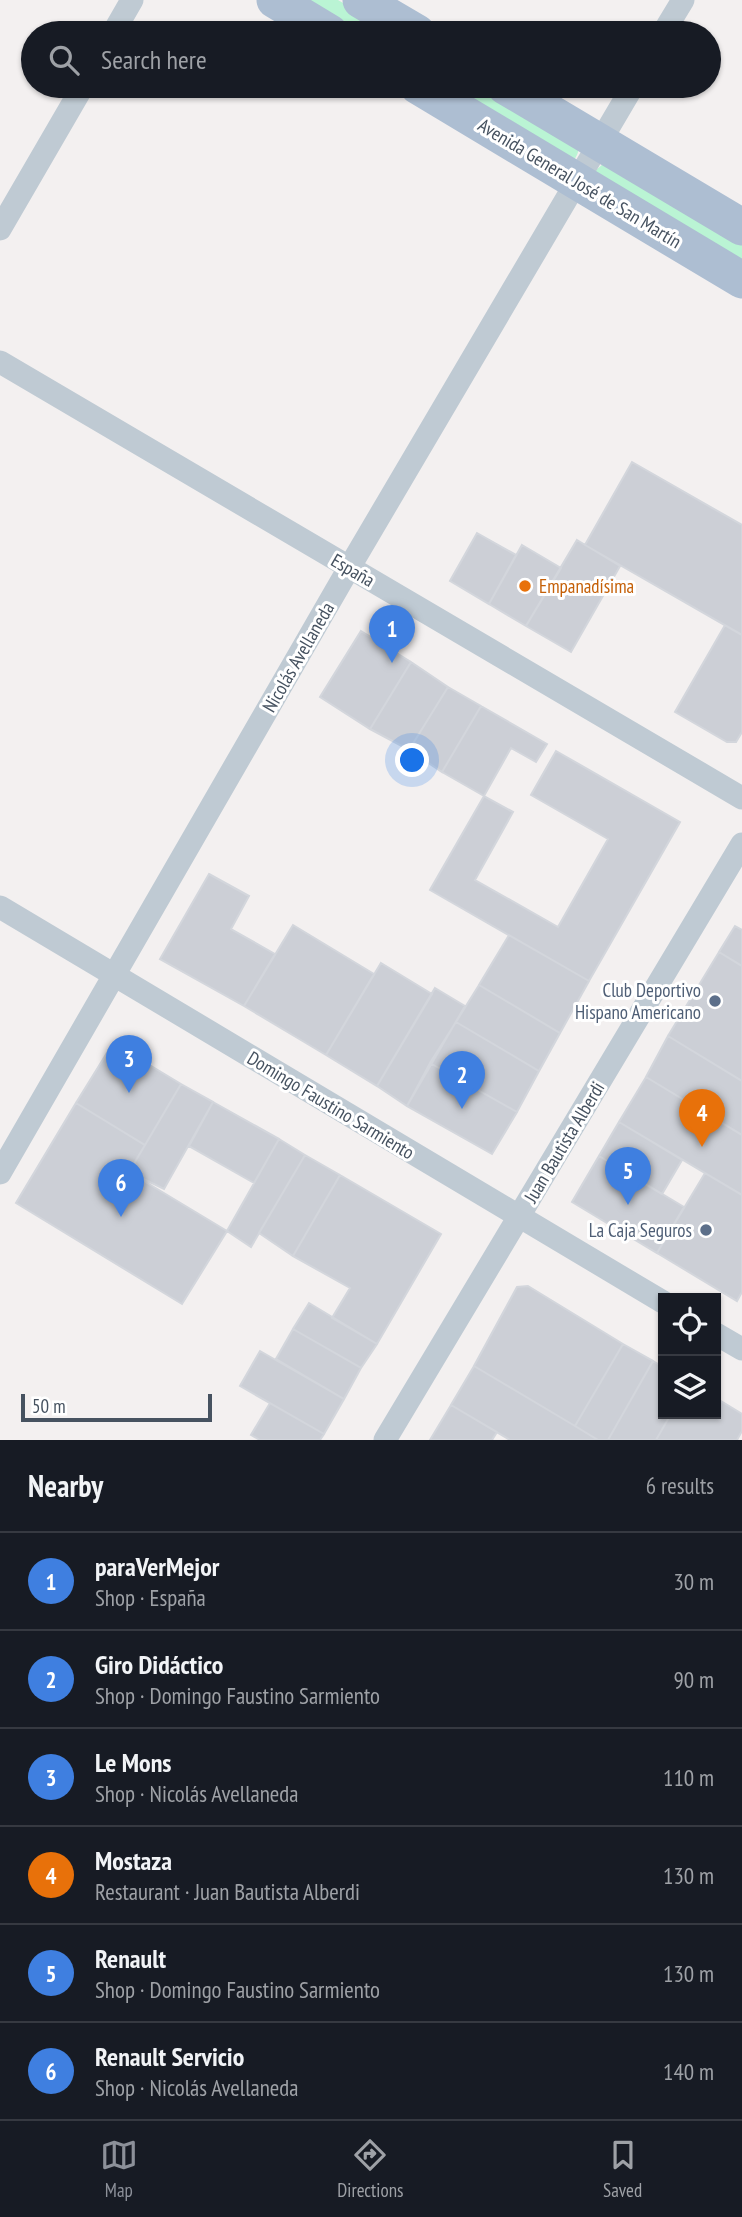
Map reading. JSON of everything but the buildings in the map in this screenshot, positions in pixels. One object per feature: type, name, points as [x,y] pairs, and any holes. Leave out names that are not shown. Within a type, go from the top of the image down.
[{"type":"main road","points":[[275,0],[310,21]]},
{"type":"main road","points":[[361,0],[397,21]]},
{"type":"main road","name":"Avenida General José de San Martín","points":[[438,98],[742,280]]},
{"type":"main road","points":[[525,98],[742,227]]},
{"type":"street","points":[[120,21],[132,0]]},
{"type":"street","points":[[670,21],[683,0]]},
{"type":"street","points":[[0,229],[76,98]]},
{"type":"street","name":"Nicolás Avellaneda","points":[[0,1173],[349,568],[626,98]]},
{"type":"street","name":"España","points":[[0,362],[742,798]]},
{"type":"street","name":"Juan Bautista Alberdi","points":[[385,1440],[742,844]]},
{"type":"street","name":"Domingo Faustino Sarmiento","points":[[0,907],[658,1299]]},
{"type":"street","points":[[721,1337],[742,1349]]},
{"type":"green space","points":[[290,0],[338,0],[374,21],[326,21]]},
{"type":"green space","points":[[458,98],[504,98],[576,140],[578,148],[574,160]]},
{"type":"green space","points":[[603,164],[742,240],[742,268],[595,177],[596,170]]},
{"type":"place","name":"Empanadísima","points":[[525,586]]},
{"type":"place","name":"paraVerMejor","points":[[392,663]]},
{"type":"place","name":"Club Deportivo Hispano Americano","points":[[715,1001]]},
{"type":"place","name":"Le Mons","points":[[129,1093]]},
{"type":"place","name":"Giro Didáctico","points":[[462,1109]]},
{"type":"place","name":"Mostaza","points":[[702,1147]]},
{"type":"place","name":"Renault","points":[[628,1205]]},
{"type":"place","name":"Renault Servicio","points":[[121,1217]]},
{"type":"place","name":"La Caja Seguros","points":[[706,1230]]}]
